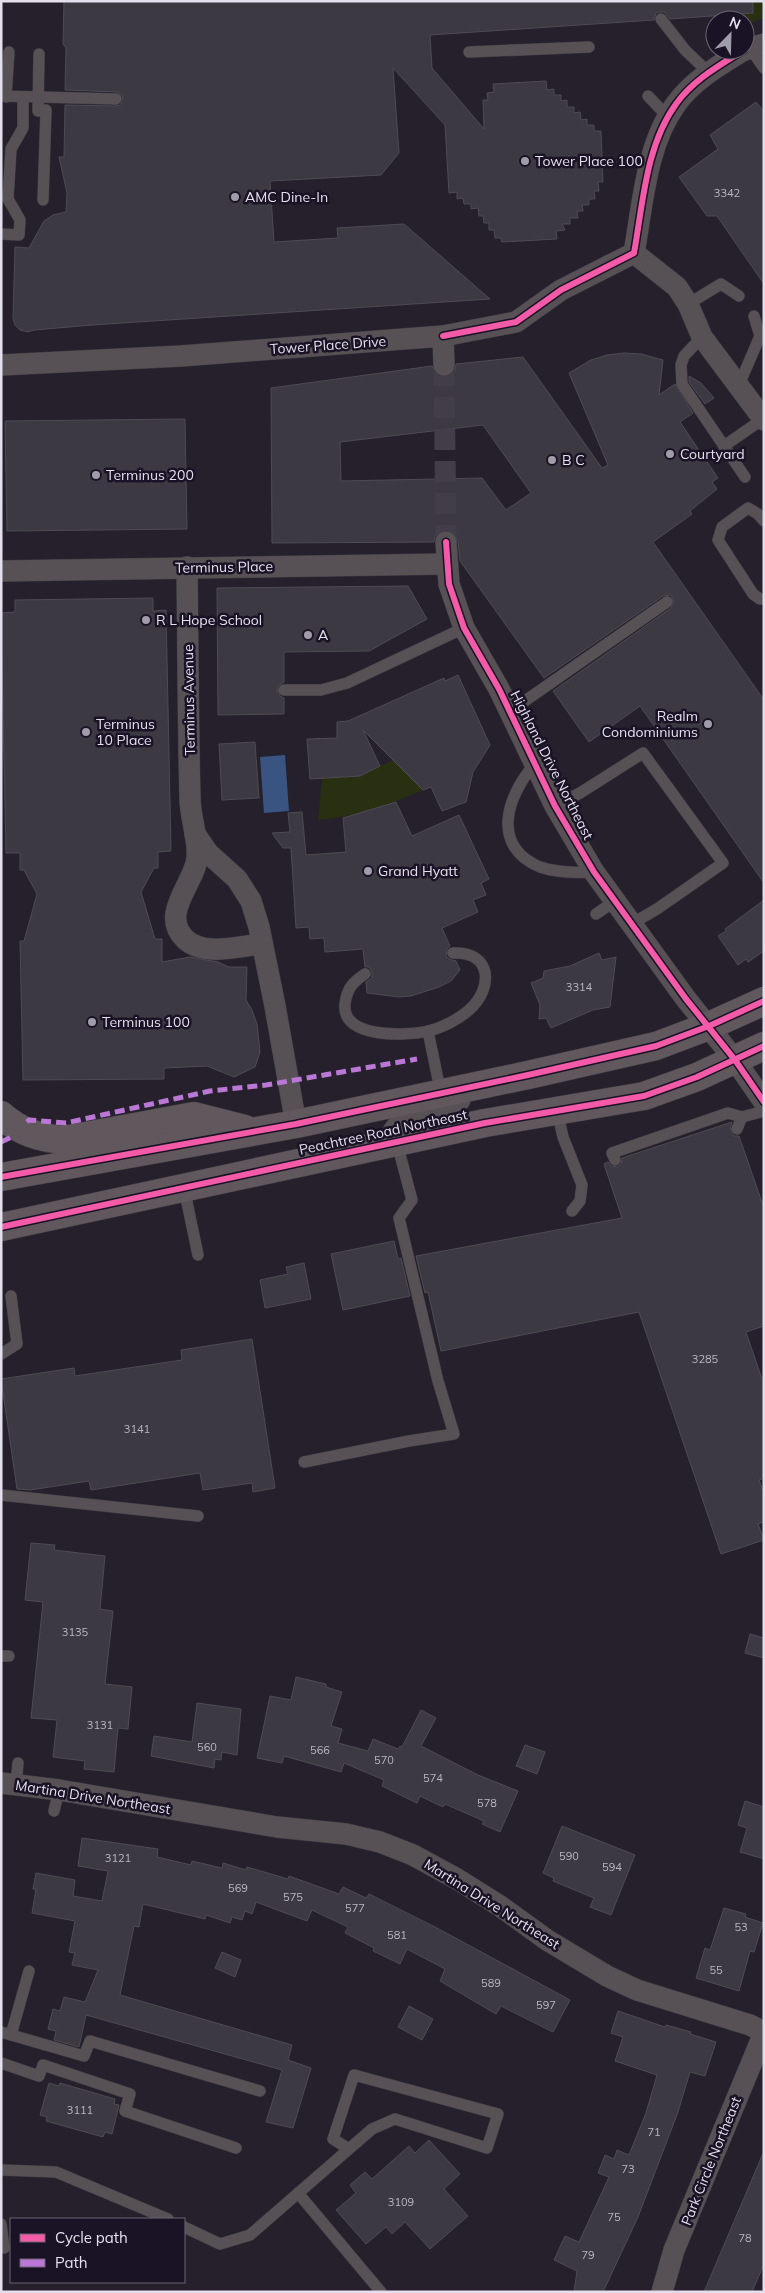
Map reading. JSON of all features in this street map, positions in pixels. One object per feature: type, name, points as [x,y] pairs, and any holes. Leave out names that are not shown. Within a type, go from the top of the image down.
[{"type":"highway","name":"Peachtree Road Northeast","points":[[1,1177],[296,1124],[656,1046],[708,1026],[764,1001]]},
{"type":"highway","name":"Peachtree Road Northeast","points":[[1,1227],[485,1123],[644,1096],[697,1077],[764,1046]]},
{"type":"highway","points":[[1,1115],[20,1130],[45,1138],[64,1140],[194,1116],[254,1132]]},
{"type":"street","points":[[730,60],[708,72],[676,102],[660,129],[649,169],[634,253],[677,287],[688,304],[702,337],[763,420]]},
{"type":"street","name":"Tower Place Drive","points":[[1,364],[181,356],[443,336],[516,322],[561,290],[634,253]]},
{"type":"street","points":[[443,336],[444,365]]},
{"type":"street","name":"Highland Drive Northeast","points":[[446,542],[446,564],[449,584],[464,628],[509,712],[555,806],[594,872],[764,1102]]},
{"type":"street","name":"Terminus Place","points":[[1,571],[446,564]]},
{"type":"street","name":"Terminus Avenue","points":[[187,567],[190,802],[197,857],[195,870],[179,898],[176,914],[179,928],[185,939],[198,946],[216,949],[262,944]]},
{"type":"street","name":"Terminus Avenue","points":[[194,833],[208,853],[237,879],[251,901],[262,944],[296,1124]]},
{"type":"street","points":[[398,1143],[394,1130],[402,1120],[528,1075]]},
{"type":"street","name":"Martina Drive Northeast","points":[[12,1777],[59,1790],[277,1827],[346,1834],[380,1842],[413,1855],[457,1879],[500,1906],[547,1940],[607,1976],[637,1990],[750,2025],[764,2033]]},
{"type":"street","name":"Park Circle Northeast","points":[[662,2292],[674,2250],[764,2033]]},
{"type":"lane","points":[[661,20],[685,50],[708,72]]},
{"type":"lane","points":[[469,52],[589,48]]},
{"type":"lane","points":[[10,52],[4,97],[116,99]]},
{"type":"lane","points":[[39,54],[38,111],[46,110],[43,200]]},
{"type":"lane","points":[[755,54],[764,68]]},
{"type":"lane","points":[[648,96],[668,117]]},
{"type":"lane","points":[[1,234],[19,235],[20,220],[8,199],[11,149],[22,128],[23,98]]},
{"type":"lane","points":[[688,304],[721,284],[739,296]]},
{"type":"lane","points":[[739,385],[760,336],[754,316]]},
{"type":"lane","points":[[702,337],[684,356],[681,365],[682,384],[744,477]]},
{"type":"lane","points":[[724,446],[763,420]]},
{"type":"lane","points":[[764,521],[758,514],[748,508],[722,528],[718,540],[753,594],[760,600],[764,599]]},
{"type":"lane","points":[[509,712],[667,602]]},
{"type":"lane","points":[[284,690],[321,690],[347,683],[464,628]]},
{"type":"lane","points":[[565,658],[573,668]]},
{"type":"lane","points":[[555,806],[580,793],[643,753],[723,863],[657,909],[631,924]]},
{"type":"lane","points":[[534,765],[522,780],[509,809],[508,829],[516,848],[540,866],[575,873],[594,872]]},
{"type":"lane","points":[[596,914],[615,901]]},
{"type":"lane","points":[[365,974],[353,982],[347,992],[344,1007],[348,1019],[361,1029],[375,1033],[428,1031],[452,1021],[470,1010],[481,996],[486,980],[485,968],[470,955],[453,953]]},
{"type":"lane","points":[[428,1031],[441,1094]]},
{"type":"lane","points":[[557,1111],[563,1137],[582,1185],[580,1201],[572,1211]]},
{"type":"lane","points":[[615,1160],[612,1153],[728,1113],[742,1116],[764,1111]]},
{"type":"lane","points":[[737,1129],[742,1116]]},
{"type":"lane","points":[[304,1462],[409,1440],[454,1434],[438,1381],[400,1218],[412,1200],[398,1143]]},
{"type":"lane","points":[[184,1188],[198,1255]]},
{"type":"lane","points":[[1,1354],[16,1344],[11,1296]]},
{"type":"lane","points":[[1,1495],[198,1516]]},
{"type":"lane","points":[[54,1811],[59,1790]]},
{"type":"lane","points":[[28,1971],[6,2033],[84,2056],[90,2041],[260,2091]]},
{"type":"lane","points":[[1,2063],[39,2076],[43,2065],[130,2094],[125,2111],[236,2148]]},
{"type":"lane","points":[[185,2227],[220,2244],[250,2235],[372,2130],[394,2119],[487,2148],[498,2114],[354,2075],[332,2139],[349,2149]]},
{"type":"lane","points":[[1,2170],[56,2172],[166,2218]]},
{"type":"lane","points":[[298,2193],[381,2292]]},
{"type":"lane","points":[[1,2224],[4,2248]]},
{"type":"green space","points":[[738,1],[764,1],[764,18],[755,21],[755,10],[738,10]]},
{"type":"green space","points":[[393,760],[423,790],[372,810],[318,820],[322,778],[360,776]]},
{"type":"water","points":[[285,755],[289,811],[264,813],[260,757]]},
{"type":"building","points":[[64,1],[753,1],[753,10],[705,10],[705,16],[670,19],[664,12],[660,12],[656,13],[654,20],[430,35],[432,68],[484,129],[483,100],[488,100],[487,93],[494,92],[493,84],[546,81],[547,90],[554,89],[554,95],[561,95],[561,101],[567,100],[567,107],[574,107],[574,113],[580,112],[581,120],[587,119],[587,125],[594,125],[594,131],[601,131],[603,182],[598,182],[599,191],[594,191],[595,199],[589,199],[589,205],[582,205],[583,211],[577,211],[578,218],[570,218],[570,224],[562,224],[565,230],[556,231],[557,239],[502,242],[501,238],[495,238],[494,230],[489,230],[489,223],[484,223],[483,216],[479,216],[478,208],[471,209],[471,204],[464,204],[463,198],[457,199],[457,192],[449,193],[445,125],[393,68],[399,153],[381,175],[270,181],[274,242],[338,238],[337,228],[404,224],[490,299],[92,325],[28,332],[20,330],[15,325],[13,318],[15,247],[29,248],[44,221],[53,215],[66,212],[67,193],[59,157],[64,157],[65,105],[116,106],[120,105],[123,100],[122,95],[117,92],[65,90],[66,48],[63,44]]},
{"type":"building","points":[[756,102],[764,111],[764,284],[717,216],[707,216],[679,177],[718,149],[710,135]]},
{"type":"building","points":[[641,354],[663,360],[659,395],[675,384],[693,413],[680,422],[718,478],[712,482],[717,489],[690,511],[692,514],[653,542],[764,700],[764,883],[640,706],[589,742],[553,691],[671,608],[674,602],[671,595],[663,596],[544,678],[460,561],[458,541],[452,531],[439,531],[435,536],[434,542],[272,543],[271,388],[432,366],[438,376],[445,377],[455,371],[456,364],[523,357],[602,468],[608,465],[569,373],[591,360],[607,355]],"holes":[[[483,425],[531,493],[506,510],[482,478],[341,481],[340,442]]]},
{"type":"building","points":[[689,376],[701,383],[714,398],[705,404],[689,382]]},
{"type":"building","name":"Terminus 200","points":[[185,419],[187,529],[7,531],[5,421]]},
{"type":"building","name":"A","points":[[408,586],[427,619],[369,651],[284,652],[284,682],[278,686],[277,690],[280,696],[284,698],[284,714],[218,715],[217,588]]},
{"type":"building","points":[[153,598],[153,611],[166,610],[171,851],[158,852],[158,868],[154,868],[141,892],[155,939],[162,939],[162,962],[190,957],[218,962],[229,967],[247,967],[246,1000],[257,1024],[260,1052],[255,1067],[234,1077],[207,1066],[164,1068],[164,1079],[23,1080],[20,941],[24,941],[37,894],[24,870],[20,870],[20,853],[6,853],[1,613],[15,612],[15,600]]},
{"type":"building","points":[[458,675],[490,745],[473,772],[466,802],[442,811],[431,787],[423,790],[363,730],[380,766],[360,776],[310,779],[307,739],[337,738],[337,722],[348,721],[444,678],[445,681]]},
{"type":"building","points":[[255,742],[259,798],[222,800],[219,744]]},
{"type":"building","points":[[396,802],[412,836],[459,815],[489,879],[481,883],[486,895],[473,900],[478,912],[442,928],[450,946],[447,949],[446,956],[456,961],[460,970],[451,981],[439,987],[411,996],[399,997],[367,993],[366,982],[372,978],[372,973],[369,967],[365,967],[363,949],[325,952],[324,938],[310,939],[309,927],[296,928],[291,848],[283,848],[272,833],[290,832],[288,813],[302,812],[306,855],[346,852],[343,818]]},
{"type":"building","points":[[764,900],[764,951],[748,962],[746,959],[738,965],[718,936]]},
{"type":"building","points":[[599,953],[602,960],[616,957],[610,1007],[593,1010],[551,1028],[546,1018],[539,1019],[540,1005],[531,983],[543,978],[544,971],[570,966]]},
{"type":"building","points":[[732,1122],[730,1130],[734,1136],[739,1136],[764,1208],[764,1326],[746,1332],[764,1385],[764,1478],[759,1480],[764,1493],[764,1522],[758,1524],[764,1540],[721,1554],[639,1312],[441,1351],[428,1292],[425,1293],[416,1256],[622,1218],[604,1164],[608,1162],[611,1166],[617,1167],[621,1164],[622,1158]]},
{"type":"building","points":[[394,1241],[398,1259],[401,1258],[410,1296],[343,1310],[331,1254]]},
{"type":"building","points":[[304,1263],[311,1299],[265,1308],[260,1280],[288,1274],[286,1267]]},
{"type":"building","points":[[252,1339],[275,1488],[253,1492],[252,1483],[203,1490],[200,1473],[91,1490],[89,1481],[30,1490],[17,1489],[1,1379],[74,1368],[75,1376],[182,1360],[181,1350]]},
{"type":"building","points":[[31,1543],[55,1545],[54,1550],[105,1556],[100,1609],[113,1611],[105,1684],[132,1687],[128,1729],[118,1728],[114,1772],[84,1769],[85,1761],[53,1757],[57,1720],[31,1718],[43,1602],[25,1600]]},
{"type":"building","points":[[750,1634],[764,1638],[764,1658],[745,1653]]},
{"type":"building","points":[[296,1677],[326,1684],[326,1687],[342,1692],[331,1726],[342,1729],[338,1743],[368,1751],[373,1739],[398,1749],[400,1746],[402,1747],[421,1710],[436,1718],[421,1746],[478,1775],[518,1791],[500,1832],[482,1824],[484,1821],[445,1804],[443,1807],[420,1796],[417,1803],[382,1786],[384,1780],[344,1763],[341,1772],[284,1756],[282,1763],[257,1758],[270,1696],[291,1700]]},
{"type":"building","points":[[197,1703],[241,1709],[237,1755],[222,1752],[221,1760],[215,1759],[214,1768],[151,1756],[154,1736],[192,1742]]},
{"type":"building","points":[[525,1745],[545,1752],[537,1774],[516,1766]]},
{"type":"building","points":[[745,1801],[764,1807],[764,1859],[740,1852],[747,1828],[738,1825]]},
{"type":"building","points":[[562,1826],[635,1855],[611,1915],[590,1907],[594,1898],[553,1881],[554,1878],[543,1873]]},
{"type":"building","points":[[82,1838],[158,1849],[157,1857],[191,1865],[192,1861],[222,1868],[223,1863],[246,1870],[247,1867],[288,1879],[289,1876],[339,1894],[343,1887],[366,1898],[369,1894],[437,1928],[570,2000],[553,2032],[501,2006],[496,2014],[440,1981],[445,1969],[407,1949],[400,1964],[373,1951],[374,1948],[345,1933],[348,1927],[312,1910],[307,1921],[256,1902],[252,1914],[245,1911],[242,1920],[232,1917],[230,1923],[206,1915],[205,1919],[143,1904],[139,1927],[134,1926],[120,1995],[292,2045],[288,2060],[311,2068],[293,2128],[266,2122],[282,2070],[86,2015],[79,2047],[54,2040],[56,2031],[48,2029],[53,2009],[60,2011],[64,1997],[85,2002],[98,1970],[72,1965],[75,1953],[69,1952],[75,1921],[32,1913],[36,1889],[33,1889],[36,1873],[75,1880],[73,1896],[102,1901],[108,1871],[78,1866]]},
{"type":"building","points":[[724,1908],[746,1914],[745,1917],[763,1923],[754,1952],[750,1951],[739,1991],[696,1978],[705,1948],[710,1950]]},
{"type":"building","points":[[222,1952],[241,1960],[235,1977],[215,1968]]},
{"type":"building","points":[[409,2006],[433,2019],[422,2040],[398,2027]]},
{"type":"building","points":[[618,2011],[665,2027],[666,2025],[691,2032],[690,2034],[716,2042],[705,2076],[690,2072],[678,2112],[638,2217],[603,2292],[574,2292],[577,2271],[554,2260],[565,2236],[579,2242],[609,2177],[598,2173],[605,2155],[614,2159],[617,2150],[629,2155],[646,2113],[657,2075],[615,2061],[623,2037],[611,2033]]},
{"type":"building","points":[[49,2083],[59,2086],[60,2083],[115,2099],[114,2104],[119,2105],[112,2134],[105,2132],[103,2137],[46,2121],[47,2117],[40,2115]]},
{"type":"building","points":[[429,2140],[460,2174],[444,2189],[468,2216],[430,2249],[405,2222],[392,2234],[386,2227],[366,2244],[336,2210],[356,2193],[350,2185],[365,2172],[372,2179],[409,2146],[415,2153]]},
{"type":"building","points":[[764,2151],[764,2264],[752,2292],[704,2292]]},
{"type":"tunnel","points":[[444,365],[446,542]]},
{"type":"marked path","points":[[27,1122],[29,1120],[66,1123],[210,1091],[266,1085],[417,1059]]},
{"type":"marked path","points":[[1,1142],[14,1136]]},
{"type":"cycle path","points":[[443,336],[516,322],[561,290],[634,253],[647,175],[658,138],[666,120],[676,104],[690,88],[728,60]]},
{"type":"cycle path","points":[[446,542],[449,584],[464,628],[499,689],[555,806],[594,872],[686,999],[735,1060],[764,1102]]},
{"type":"cycle path","points":[[1,1177],[296,1124],[656,1046],[709,1026],[764,1001]]},
{"type":"cycle path","points":[[1,1227],[485,1123],[644,1096],[697,1077],[764,1046]]},
{"type":"place","name":"Tower Place 100","points":[[525,161]]},
{"type":"place","name":"AMC Dine-In","points":[[235,197]]},
{"type":"place","name":"Courtyard","points":[[670,454]]},
{"type":"place","name":"B C","points":[[552,460]]},
{"type":"place","name":"Terminus 200","points":[[96,475]]},
{"type":"place","name":"R L Hope School","points":[[146,620]]},
{"type":"place","name":"A","points":[[308,635]]},
{"type":"place","name":"Realm Condominiums","points":[[708,724]]},
{"type":"place","name":"Terminus 10 Place","points":[[86,732]]},
{"type":"place","name":"Grand Hyatt","points":[[368,871]]},
{"type":"place","name":"Terminus 100","points":[[92,1022]]}]
